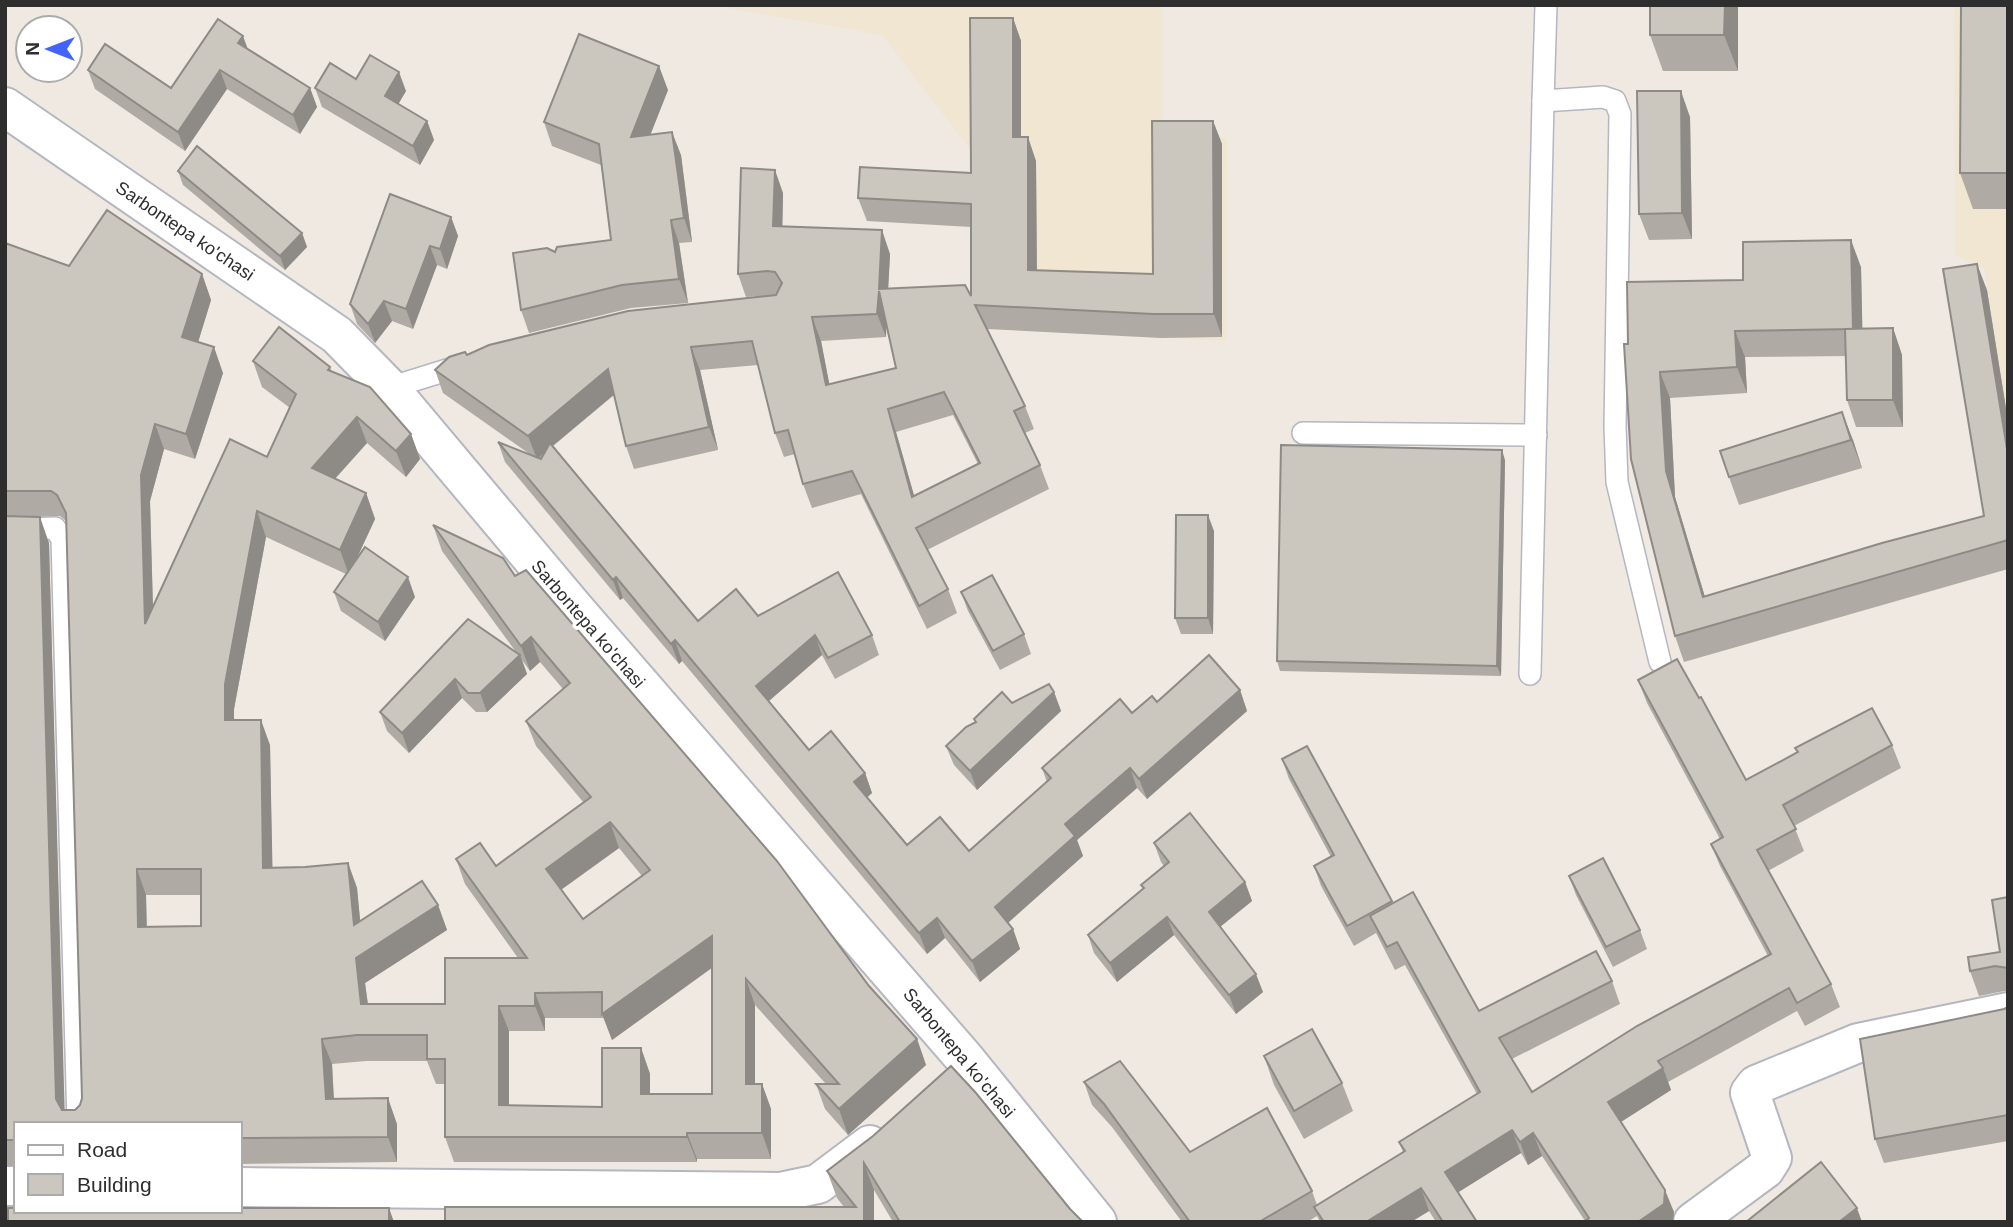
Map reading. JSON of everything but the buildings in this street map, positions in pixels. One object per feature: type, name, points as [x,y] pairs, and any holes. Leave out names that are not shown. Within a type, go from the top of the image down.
[{"type":"street","name":"Sarbontepa ko'chasi","points":[[8,115],[337,335],[389,388],[573,607],[965,1059],[1097,1222]]},
{"type":"street","points":[[1693,1222],[1765,1169],[1772,1158],[1750,1093],[1756,1085],[1858,1043],[2008,1012]]},
{"type":"street","points":[[936,1085],[965,1059]]},
{"type":"street","points":[[242,1187],[780,1192],[818,1184],[868,1147],[897,1120]]},
{"type":"lane","points":[[1530,674],[1546,5]]},
{"type":"lane","points":[[1543,102],[1603,97],[1615,101],[1620,114],[1615,427],[1617,482],[1660,662]]},
{"type":"lane","points":[[389,388],[480,360]]},
{"type":"lane","points":[[1303,433],[1536,435]]},
{"type":"lane","points":[[5,530],[55,528],[62,539],[78,1122]]},
{"type":"shaded area","points":[[711,5],[1162,5],[1162,138],[1227,138],[1226,341],[979,329],[973,153],[882,35]]},
{"type":"shaded area","points":[[1954,5],[2008,5],[2008,422],[1984,268],[1955,255]]}]
